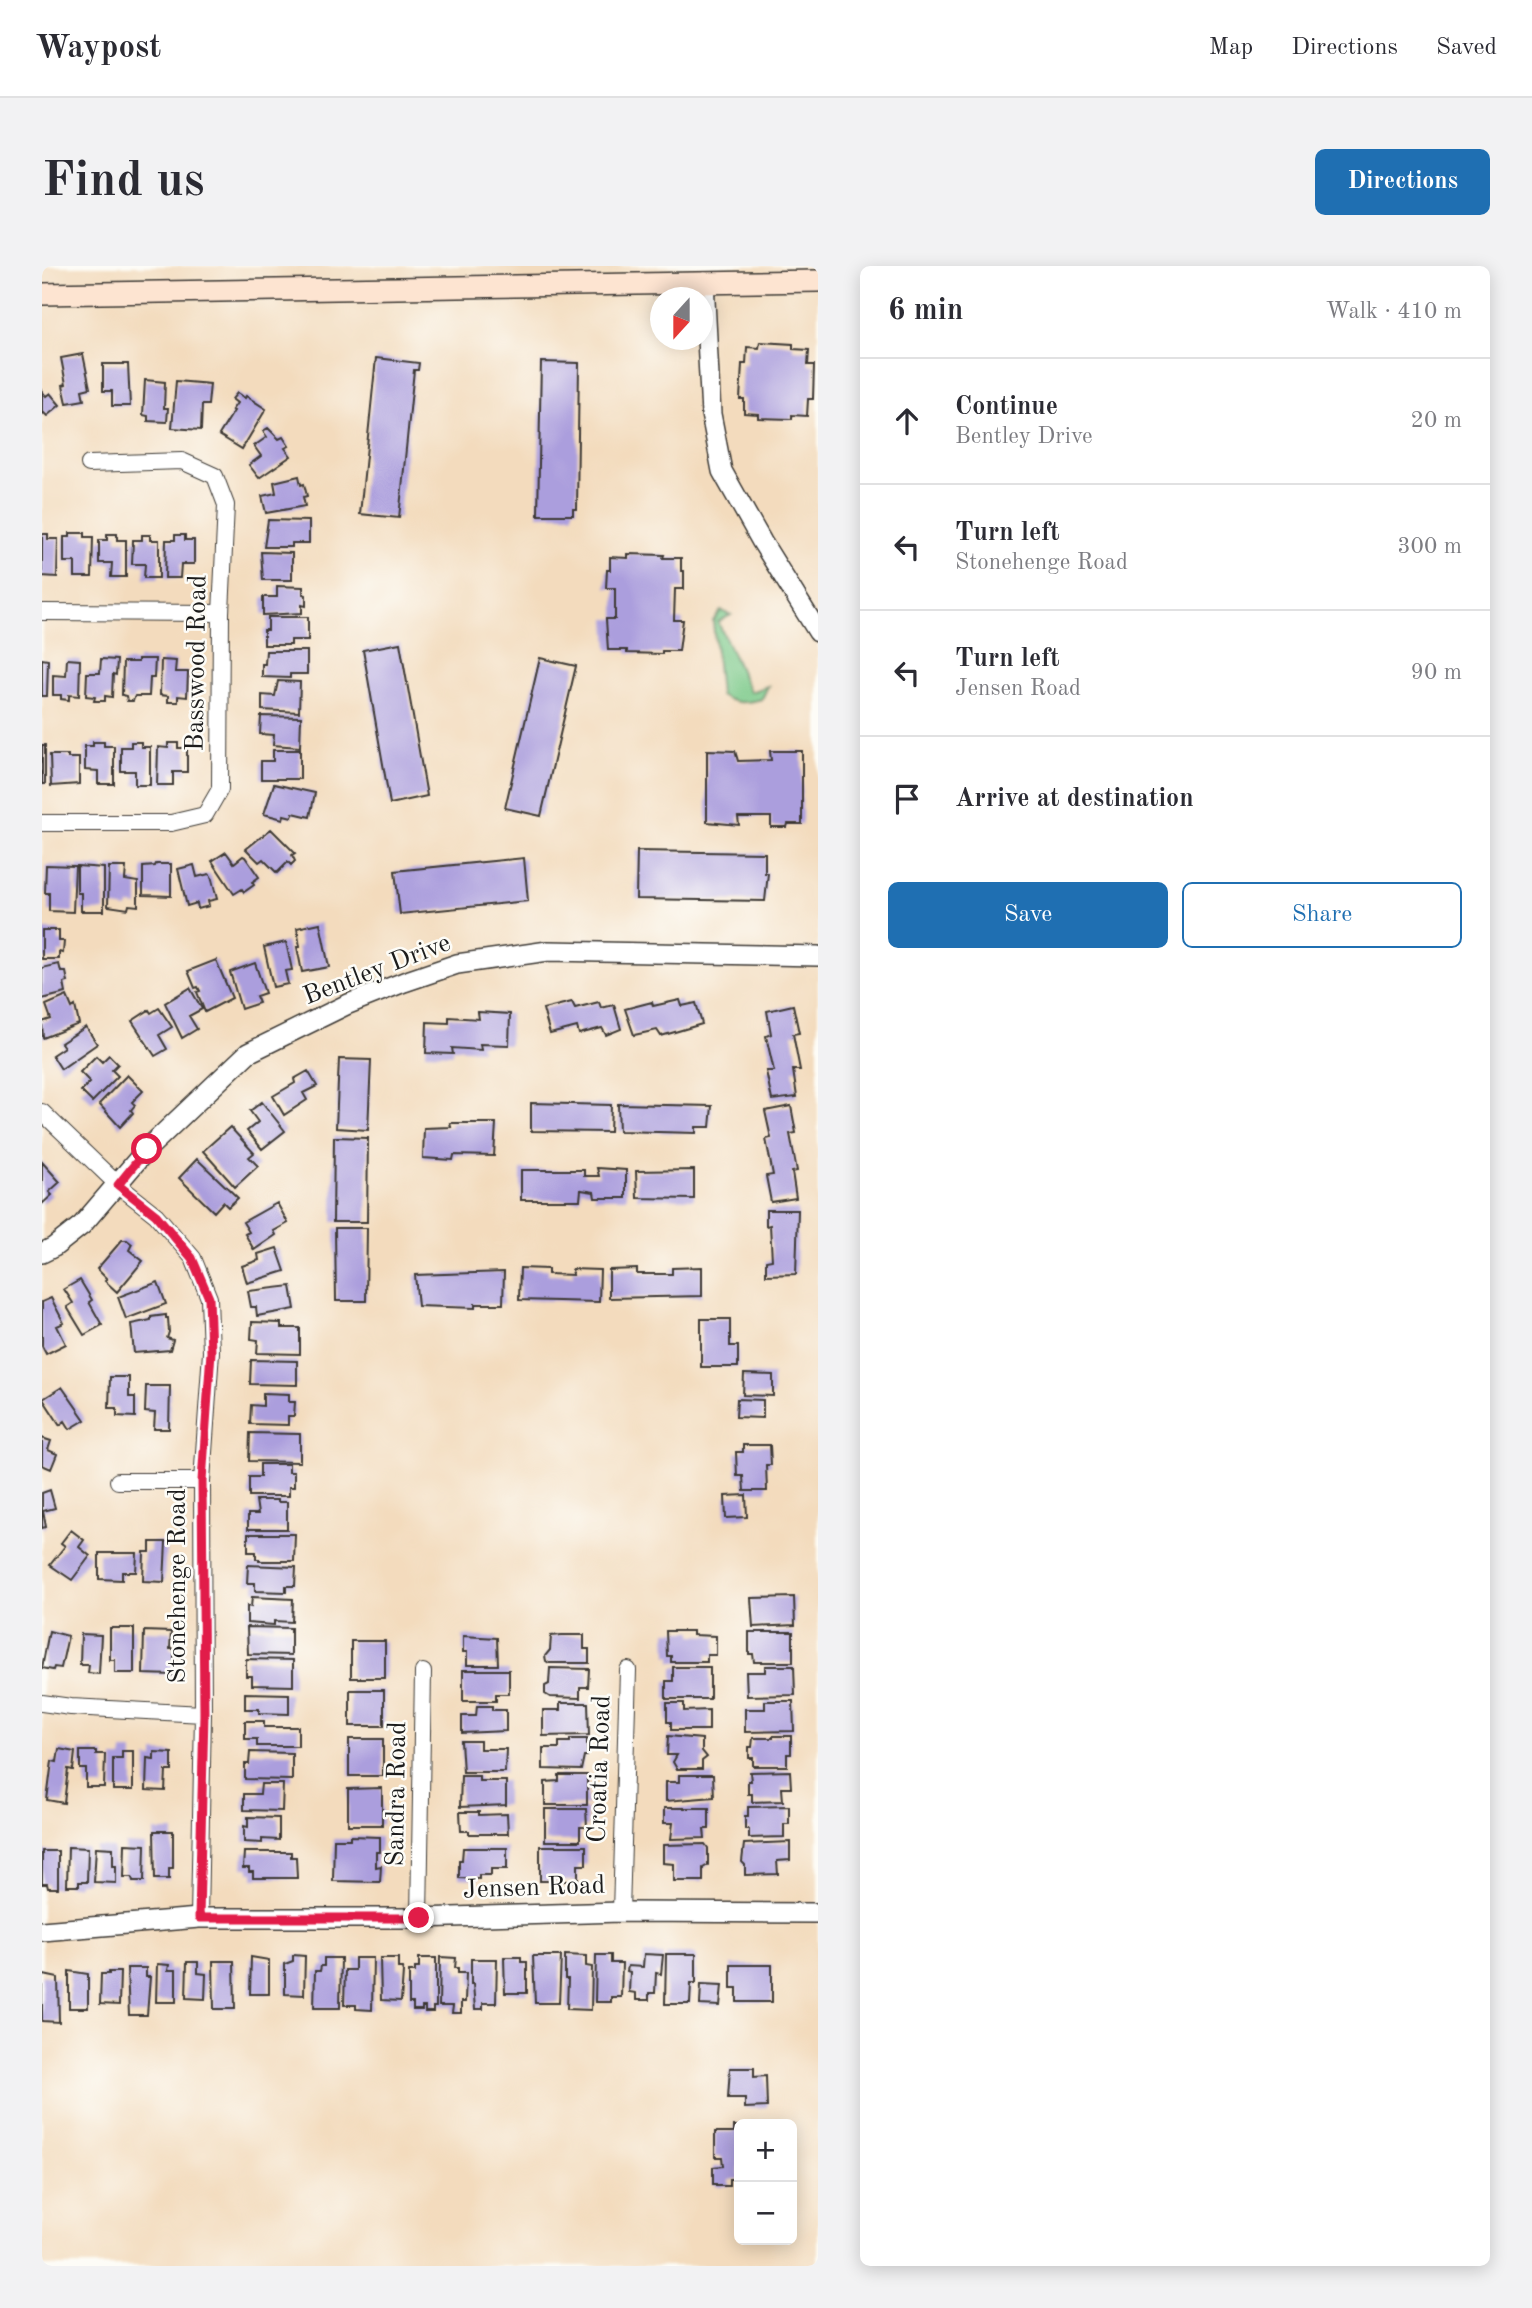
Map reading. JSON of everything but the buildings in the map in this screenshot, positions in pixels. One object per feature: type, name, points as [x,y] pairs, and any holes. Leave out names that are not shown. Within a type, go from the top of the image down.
[{"type":"main road","points":[[42,294],[704,274],[818,281]]},
{"type":"street","points":[[704,274],[711,414],[722,471],[818,632]]},
{"type":"street","name":"Basswood Road","points":[[42,823],[171,823],[205,815],[220,789],[221,613],[226,505],[215,477],[182,461],[89,464]]},
{"type":"street","points":[[42,612],[221,613]]},
{"type":"street","name":"Bentley Drive","points":[[42,1253],[82,1225],[147,1149],[248,1053],[346,1004],[457,964],[548,951],[818,956]]},
{"type":"street","name":"Stonehenge Road","points":[[42,1112],[118,1185],[156,1215],[192,1258],[209,1298],[211,1352],[202,1481],[204,1714],[199,1918]]},
{"type":"street","points":[[118,1481],[202,1481]]},
{"type":"street","name":"Croatia Road","points":[[621,1912],[628,1670]]},
{"type":"street","name":"Sandra Road","points":[[419,1918],[423,1672]]},
{"type":"street","points":[[42,1703],[204,1714]]},
{"type":"street","name":"Jensen Road","points":[[42,1931],[199,1918],[419,1918],[621,1912],[818,1913]]},
{"type":"green space","points":[[721,611],[731,615],[718,622],[750,692],[768,686],[762,699],[741,702],[720,695],[713,621]]},
{"type":"route","points":[[147,1149],[118,1185],[156,1215],[192,1258],[209,1298],[211,1352],[202,1481],[204,1714],[199,1918],[419,1918]]}]
